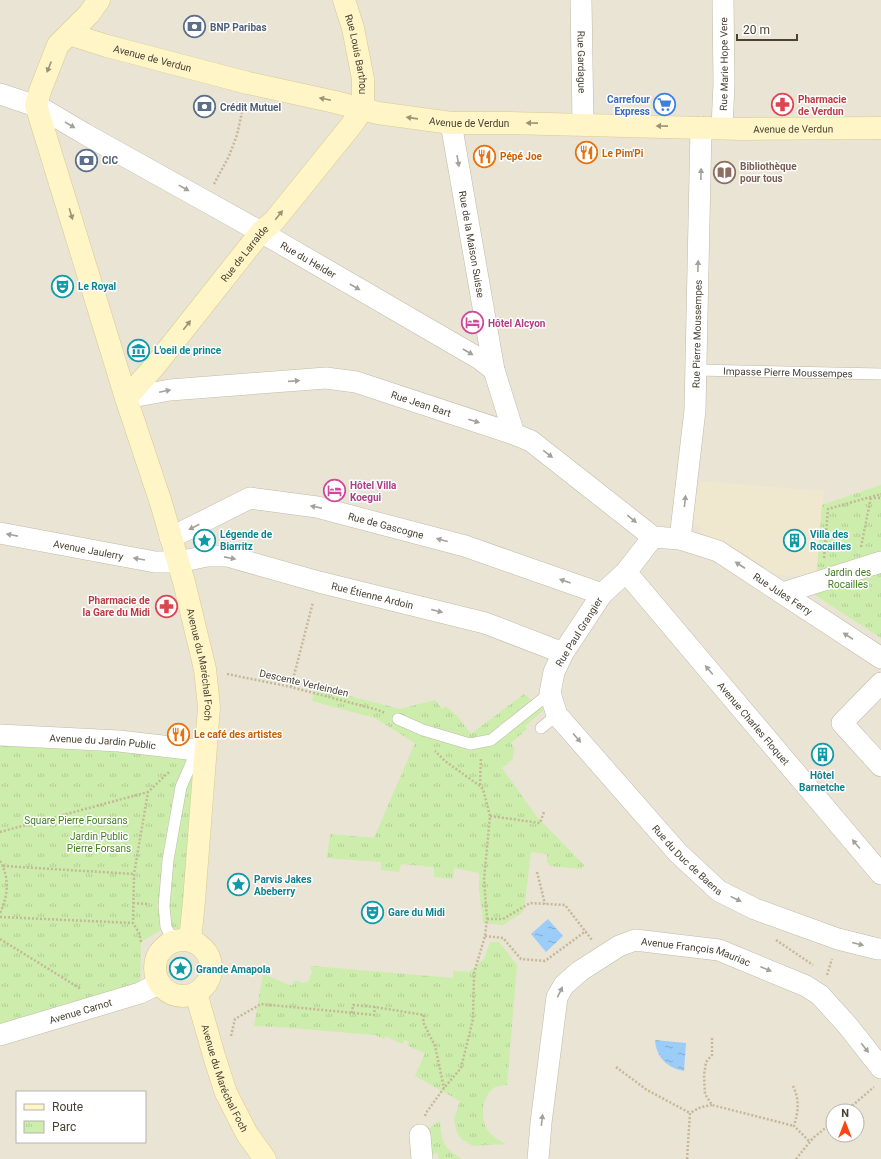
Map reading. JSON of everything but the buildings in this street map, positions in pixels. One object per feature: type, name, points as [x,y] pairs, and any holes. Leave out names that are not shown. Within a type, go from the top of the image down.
[{"type":"street","points":[[36,105],[58,45],[89,14],[99,0]]},
{"type":"street","name":"Rue Louis Barthou","points":[[344,0],[353,28],[363,79],[363,109]]},
{"type":"street","name":"Rue Gardague","points":[[581,0],[583,124]]},
{"type":"street","name":"Rue Marie Hope Vere","points":[[711,128],[724,83],[723,0]]},
{"type":"street","name":"Avenue de Verdun","points":[[69,34],[107,46],[248,83],[378,113],[451,123],[583,124],[742,129],[881,128]]},
{"type":"street","name":"Rue du Helder","points":[[0,94],[36,105],[261,232],[480,359],[494,370]]},
{"type":"street","name":"Avenue du Maréchal Foch","points":[[36,105],[178,562],[205,669],[209,707],[198,750],[194,901],[191,931],[180,941]]},
{"type":"street","name":"Rue de Larralde","points":[[126,398],[154,367],[261,232],[274,221],[363,109]]},
{"type":"street","name":"Rue de la Maison Suisse","points":[[451,123],[494,370],[514,434]]},
{"type":"street","name":"Rue Pierre Moussempes","points":[[680,539],[694,410],[711,128]]},
{"type":"street","points":[[114,357],[124,366],[131,368],[154,367]]},
{"type":"street","name":"Rue Jean Bart","points":[[126,398],[170,390],[326,378],[356,382],[514,434],[531,441],[653,537]]},
{"type":"street","name":"Rue de Gascogne","points":[[170,537],[250,498],[317,507],[465,546],[602,594]]},
{"type":"street","name":"Avenue Jaulerry","points":[[0,532],[155,562],[178,562]]},
{"type":"street","points":[[653,537],[680,539]]},
{"type":"street","name":"Rue Paul Grangier","points":[[550,693],[554,672],[563,654],[602,594],[626,572],[653,537]]},
{"type":"street","name":"Rue Jules Ferry","points":[[680,539],[718,551],[881,658]]},
{"type":"street","name":"Rue Étienne Ardoin","points":[[178,562],[207,556],[227,556],[319,582],[485,623],[563,654]]},
{"type":"street","points":[[782,593],[881,562]]},
{"type":"street","name":"Avenue Charles Floquet","points":[[626,572],[879,869]]},
{"type":"street","points":[[881,683],[842,723],[881,766]]},
{"type":"street","name":"Rue du Duc de Baena","points":[[550,693],[557,715],[678,853],[720,891],[755,909],[838,939],[881,949]]},
{"type":"street","name":"Avenue du Jardin Public","points":[[0,735],[119,741],[198,750]]},
{"type":"street","name":"Avenue François Mauriac","points":[[538,1159],[541,1123],[557,997],[564,985],[580,971],[604,955],[635,940],[719,950],[806,986],[820,995],[848,1026],[878,1077]]},
{"type":"street","points":[[180,941],[195,943],[202,948],[208,955],[211,963],[211,972],[209,980],[203,987],[196,992],[180,996],[165,990],[156,976],[155,967],[160,952],[166,946],[180,941]]},
{"type":"street","name":"Avenue Carnot","points":[[0,1035],[140,992],[160,983]]},
{"type":"street","name":"Avenue du Maréchal Foch","points":[[196,992],[226,1093],[247,1134],[265,1159]]},
{"type":"street","points":[[420,1134],[422,1159]]},
{"type":"lane","name":"Impasse Pierre Moussempes","points":[[696,370],[881,374]]},
{"type":"lane","points":[[398,719],[423,730],[470,744],[491,740],[550,693]]},
{"type":"lane","points":[[540,728],[557,715]]},
{"type":"lane","points":[[180,941],[166,927],[165,913],[168,860],[181,787],[198,750]]},
{"type":"path","points":[[205,200],[232,149],[237,135],[248,83]]},
{"type":"path","points":[[822,581],[828,509],[881,494]]},
{"type":"path","points":[[871,497],[881,498]]},
{"type":"path","points":[[291,687],[319,582]]},
{"type":"path","name":"Descente Verleinden","points":[[205,669],[291,687],[378,710],[398,719]]},
{"type":"path","points":[[420,1134],[426,1113],[461,1068],[473,1019],[474,973],[485,936],[487,919],[484,880],[490,816],[483,789],[445,761],[429,746],[423,730]]},
{"type":"path","points":[[480,786],[481,750],[491,740]]},
{"type":"path","points":[[0,832],[148,792],[198,750]]},
{"type":"path","points":[[141,942],[139,933],[132,923],[134,874],[148,792]]},
{"type":"path","points":[[490,816],[540,823],[544,812]]},
{"type":"path","points":[[0,861],[3,866],[7,884],[5,901],[0,912]]},
{"type":"path","points":[[3,866],[134,874]]},
{"type":"path","points":[[537,872],[545,904]]},
{"type":"path","points":[[487,919],[503,919],[530,903],[565,905],[604,955]]},
{"type":"path","points":[[0,917],[132,923]]},
{"type":"path","points":[[485,936],[503,938],[522,959],[545,961],[586,931]]},
{"type":"path","points":[[770,936],[814,966]]},
{"type":"path","points":[[0,939],[104,1003]]},
{"type":"path","points":[[824,982],[838,939]]},
{"type":"path","points":[[821,970],[827,974]]},
{"type":"path","points":[[819,976],[827,974]]},
{"type":"path","points":[[215,1059],[228,1055],[235,1019],[261,1004],[374,1015],[374,1007]]},
{"type":"path","points":[[352,1013],[352,1005],[424,1015],[423,1022],[435,1046],[444,1088]]},
{"type":"path","points":[[712,1038],[712,1055],[706,1062],[704,1076],[705,1094],[712,1105]]},
{"type":"path","points":[[616,1067],[647,1090],[690,1113]]},
{"type":"path","points":[[854,1103],[878,1077]]},
{"type":"path","points":[[793,1086],[797,1094],[798,1110],[794,1126]]},
{"type":"path","points":[[690,1113],[701,1107],[712,1105],[794,1126],[810,1142]]},
{"type":"path","points":[[687,1159],[690,1113]]},
{"type":"path","points":[[796,1159],[810,1142],[825,1129]]},
{"type":"shaded area","points":[[0,0],[881,0],[881,1159],[0,1159]]},
{"type":"shaded area","points":[[699,481],[824,491],[816,577],[776,575],[746,554],[702,534],[693,519]]},
{"type":"green space","name":"Jardin des Rocailles","points":[[881,485],[881,638],[815,595],[822,505]]},
{"type":"green space","points":[[315,687],[400,709],[435,700],[442,709],[446,706],[458,717],[471,734],[524,694],[544,710],[525,726],[527,729],[511,743],[514,747],[513,759],[502,768],[537,817],[584,865],[582,869],[550,866],[547,862],[547,854],[531,852],[524,911],[503,925],[483,923],[479,889],[479,873],[454,868],[453,879],[434,877],[434,867],[401,864],[399,872],[381,870],[381,862],[327,858],[330,834],[374,838],[415,743],[375,718],[312,701]]},
{"type":"green space","name":"Jardin Public Pierre Forsans","points":[[0,735],[205,751],[191,931],[166,927],[141,942],[140,993],[0,1035]]},
{"type":"green space","points":[[490,942],[499,942],[517,965],[507,1085],[494,1088],[486,1097],[483,1108],[485,1126],[488,1131],[494,1137],[506,1144],[473,1146],[461,1139],[456,1130],[454,1119],[460,1101],[415,1076],[425,1053],[408,1046],[409,1042],[404,1040],[403,1044],[385,1036],[384,1039],[375,1035],[254,1026],[263,974],[292,986],[295,980],[303,983],[309,981],[312,971],[310,968],[312,966],[453,978],[453,971],[469,972],[484,959]]},
{"type":"green space","points":[[440,1121],[443,1140],[447,1148],[462,1159],[439,1159],[437,1153],[429,1155],[430,1127]]},
{"type":"water","points":[[548,919],[563,936],[546,952],[531,934]]},
{"type":"water","points":[[655,1040],[686,1043],[684,1071],[672,1067],[664,1061],[658,1052]]},
{"type":"place","name":"BNP Paribas","points":[[195,27]]},
{"type":"place","name":"Carrefour Express","points":[[665,105]]},
{"type":"place","name":"Pharmacie de Verdun","points":[[782,105]]},
{"type":"place","name":"Crédit Mutuel","points":[[204,107]]},
{"type":"place","name":"Le Pim'Pi","points":[[587,153]]},
{"type":"place","name":"Pépé Joe","points":[[485,156]]},
{"type":"place","name":"CIC","points":[[87,160]]},
{"type":"place","name":"Bibliothèque pour tous","points":[[724,172]]},
{"type":"place","name":"Le Royal","points":[[63,286]]},
{"type":"place","name":"Hôtel Alcyon","points":[[473,323]]},
{"type":"place","name":"L'oeil de prince","points":[[138,350]]},
{"type":"place","name":"Hôtel Villa Koegui","points":[[335,491]]},
{"type":"place","name":"Légende de Biarritz","points":[[205,540]]},
{"type":"place","name":"Villa des Rocailles","points":[[795,540]]},
{"type":"place","name":"Pharmacie de la Gare du Midi","points":[[166,606]]},
{"type":"place","name":"Le café des artistes","points":[[179,734]]},
{"type":"place","name":"Hôtel Barnetche","points":[[822,755]]},
{"type":"place","name":"Parvis Jakes Abeberry","points":[[238,885]]},
{"type":"place","name":"Gare du Midi","points":[[372,912]]},
{"type":"place","name":"Grande Amapola","points":[[180,969]]},
{"type":"park label","name":"Square Pierre Foursans","points":[[76,820]]}]
